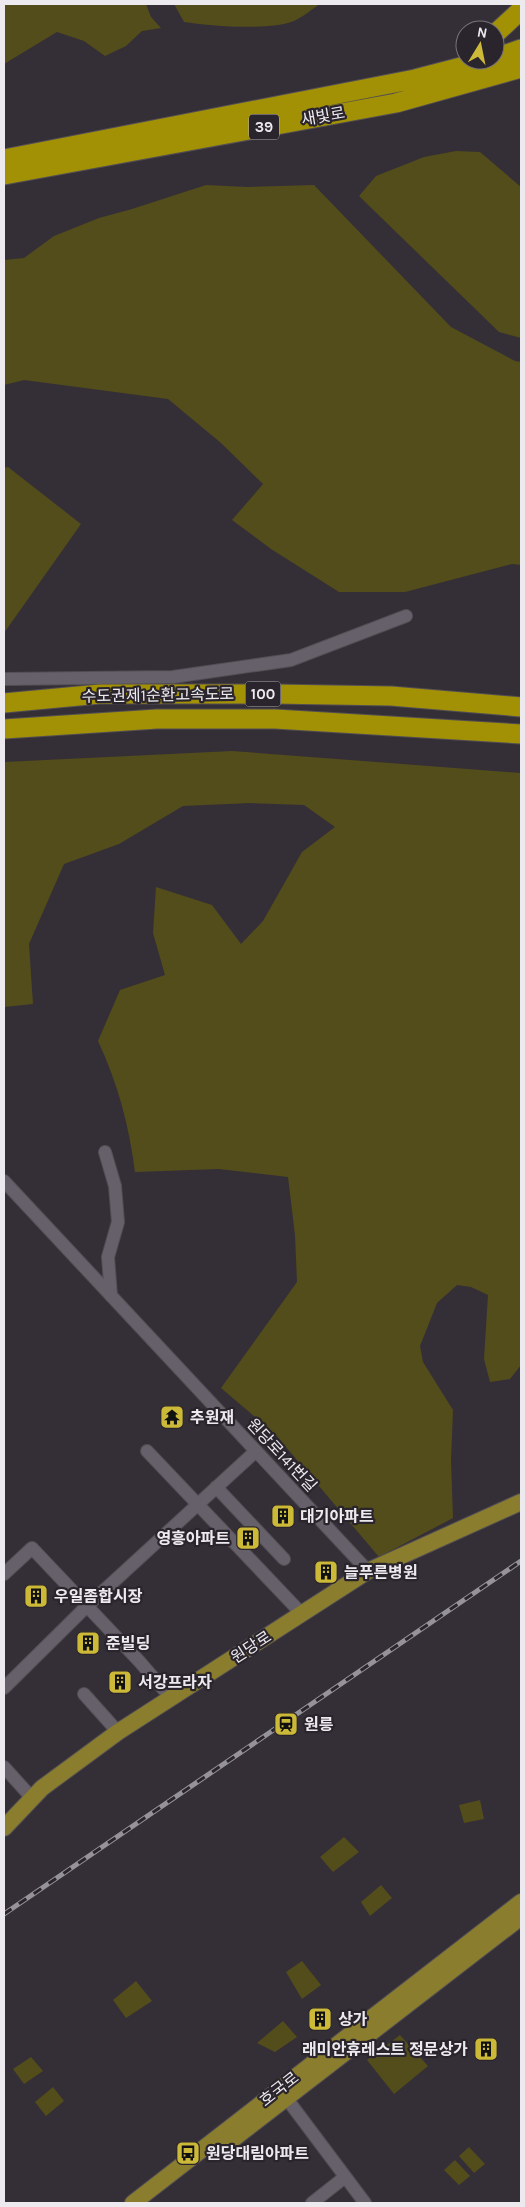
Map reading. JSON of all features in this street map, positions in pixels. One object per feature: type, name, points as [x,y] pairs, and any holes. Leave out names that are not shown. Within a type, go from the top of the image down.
[{"type":"highway","points":[[505,25],[521,10]]},
{"type":"highway","points":[[505,55],[521,49]]},
{"type":"highway","points":[[415,79],[455,58]]},
{"type":"highway","name":"새빛로","points":[[4,175],[396,103],[521,68]]},
{"type":"highway","name":"새빛로","points":[[4,159],[415,79],[455,69]]},
{"type":"highway","name":"수도권제1순환고속도로","points":[[4,703],[100,694],[284,694],[391,696],[521,708]]},
{"type":"highway","name":"수도권제1순환고속도로","points":[[4,729],[157,719],[275,719],[521,734]]},
{"type":"main road","name":"원당로","points":[[4,1828],[32,1798],[118,1732],[368,1571],[521,1502]]},
{"type":"main road","name":"호국로","points":[[142,2202],[521,1902]]},
{"type":"main road","name":"호국로","points":[[142,2202],[287,2099],[521,1917]]},
{"type":"street","points":[[4,678],[173,677],[291,660],[406,616]]},
{"type":"street","points":[[105,1152],[115,1186],[118,1222],[108,1257],[111,1296]]},
{"type":"street","name":"원당로141번길","points":[[4,1181],[368,1571]]},
{"type":"street","points":[[147,1451],[302,1614]]},
{"type":"street","points":[[4,1688],[87,1606],[256,1451]]},
{"type":"street","points":[[216,1487],[284,1559]]},
{"type":"street","points":[[4,1574],[32,1548],[139,1661],[171,1698]]},
{"type":"street","points":[[84,1694],[118,1732]]},
{"type":"street","points":[[4,1767],[32,1798]]},
{"type":"street","name":"호국로","points":[[287,2099],[365,2203]]},
{"type":"street","points":[[312,2203],[345,2177]]},
{"type":"shaded area","points":[[4,4],[146,4],[151,17],[161,28],[142,31],[126,46],[105,56],[84,41],[57,32],[4,64]]},
{"type":"shaded area","points":[[174,4],[320,4],[294,21],[255,27],[184,22]]},
{"type":"shaded area","points":[[456,151],[480,152],[521,187],[521,338],[499,332],[359,196],[376,176],[424,157]]},
{"type":"shaded area","points":[[206,185],[247,187],[314,185],[451,327],[515,361],[521,362],[521,565],[512,564],[405,592],[339,592],[271,549],[232,520],[263,484],[221,443],[168,399],[24,380],[4,385],[4,260],[24,258],[54,236],[99,218]]},
{"type":"shaded area","points":[[8,467],[81,524],[4,633],[4,468]]},
{"type":"shaded area","points":[[232,751],[521,773],[521,1365],[510,1379],[490,1382],[484,1359],[488,1295],[471,1287],[457,1285],[437,1303],[420,1346],[423,1362],[453,1410],[451,1460],[453,1518],[379,1557],[275,1434],[221,1388],[297,1282],[295,1235],[288,1177],[219,1169],[135,1172],[130,1138],[122,1105],[98,1041],[120,990],[165,975],[153,933],[156,887],[212,905],[241,944],[263,921],[302,852],[335,827],[304,805],[250,803],[183,806],[119,844],[64,864],[29,944],[33,1004],[4,1007],[4,762]]},
{"type":"shaded area","points":[[480,1800],[484,1819],[464,1823],[459,1805]]},
{"type":"shaded area","points":[[344,1837],[359,1852],[333,1872],[320,1857]]},
{"type":"shaded area","points":[[381,1885],[392,1898],[370,1916],[361,1902]]},
{"type":"shaded area","points":[[302,1961],[321,1985],[302,1999],[286,1972]]},
{"type":"shaded area","points":[[136,1981],[152,2001],[126,2018],[113,2000]]},
{"type":"shaded area","points":[[283,2021],[297,2037],[275,2052],[257,2043]]},
{"type":"shaded area","points":[[400,2035],[428,2066],[394,2094],[367,2060]]},
{"type":"shaded area","points":[[31,2057],[43,2071],[24,2084],[13,2069]]},
{"type":"shaded area","points":[[53,2087],[64,2101],[46,2116],[35,2102]]},
{"type":"shaded area","points":[[469,2147],[485,2164],[474,2173],[459,2156]]},
{"type":"shaded area","points":[[455,2160],[470,2176],[459,2185],[444,2170]]},
{"type":"railway","points":[[4,1914],[521,1561]]},
{"type":"place","name":"추원재","points":[[172,1417]]},
{"type":"place","name":"대기아파트","points":[[283,1516]]},
{"type":"place","name":"영흥아파트","points":[[248,1538]]},
{"type":"place","name":"늘푸른병원","points":[[326,1572]]},
{"type":"place","name":"우일좀합시장","points":[[36,1596]]},
{"type":"place","name":"준빌딩","points":[[88,1643]]},
{"type":"place","name":"서강프라자","points":[[120,1682]]},
{"type":"place","name":"원릉","points":[[286,1724]]},
{"type":"place","name":"상가","points":[[320,2019]]},
{"type":"place","name":"래미안휴레스트 정문상가","points":[[486,2049]]},
{"type":"place","name":"원당대림아파트","points":[[188,2153]]}]
